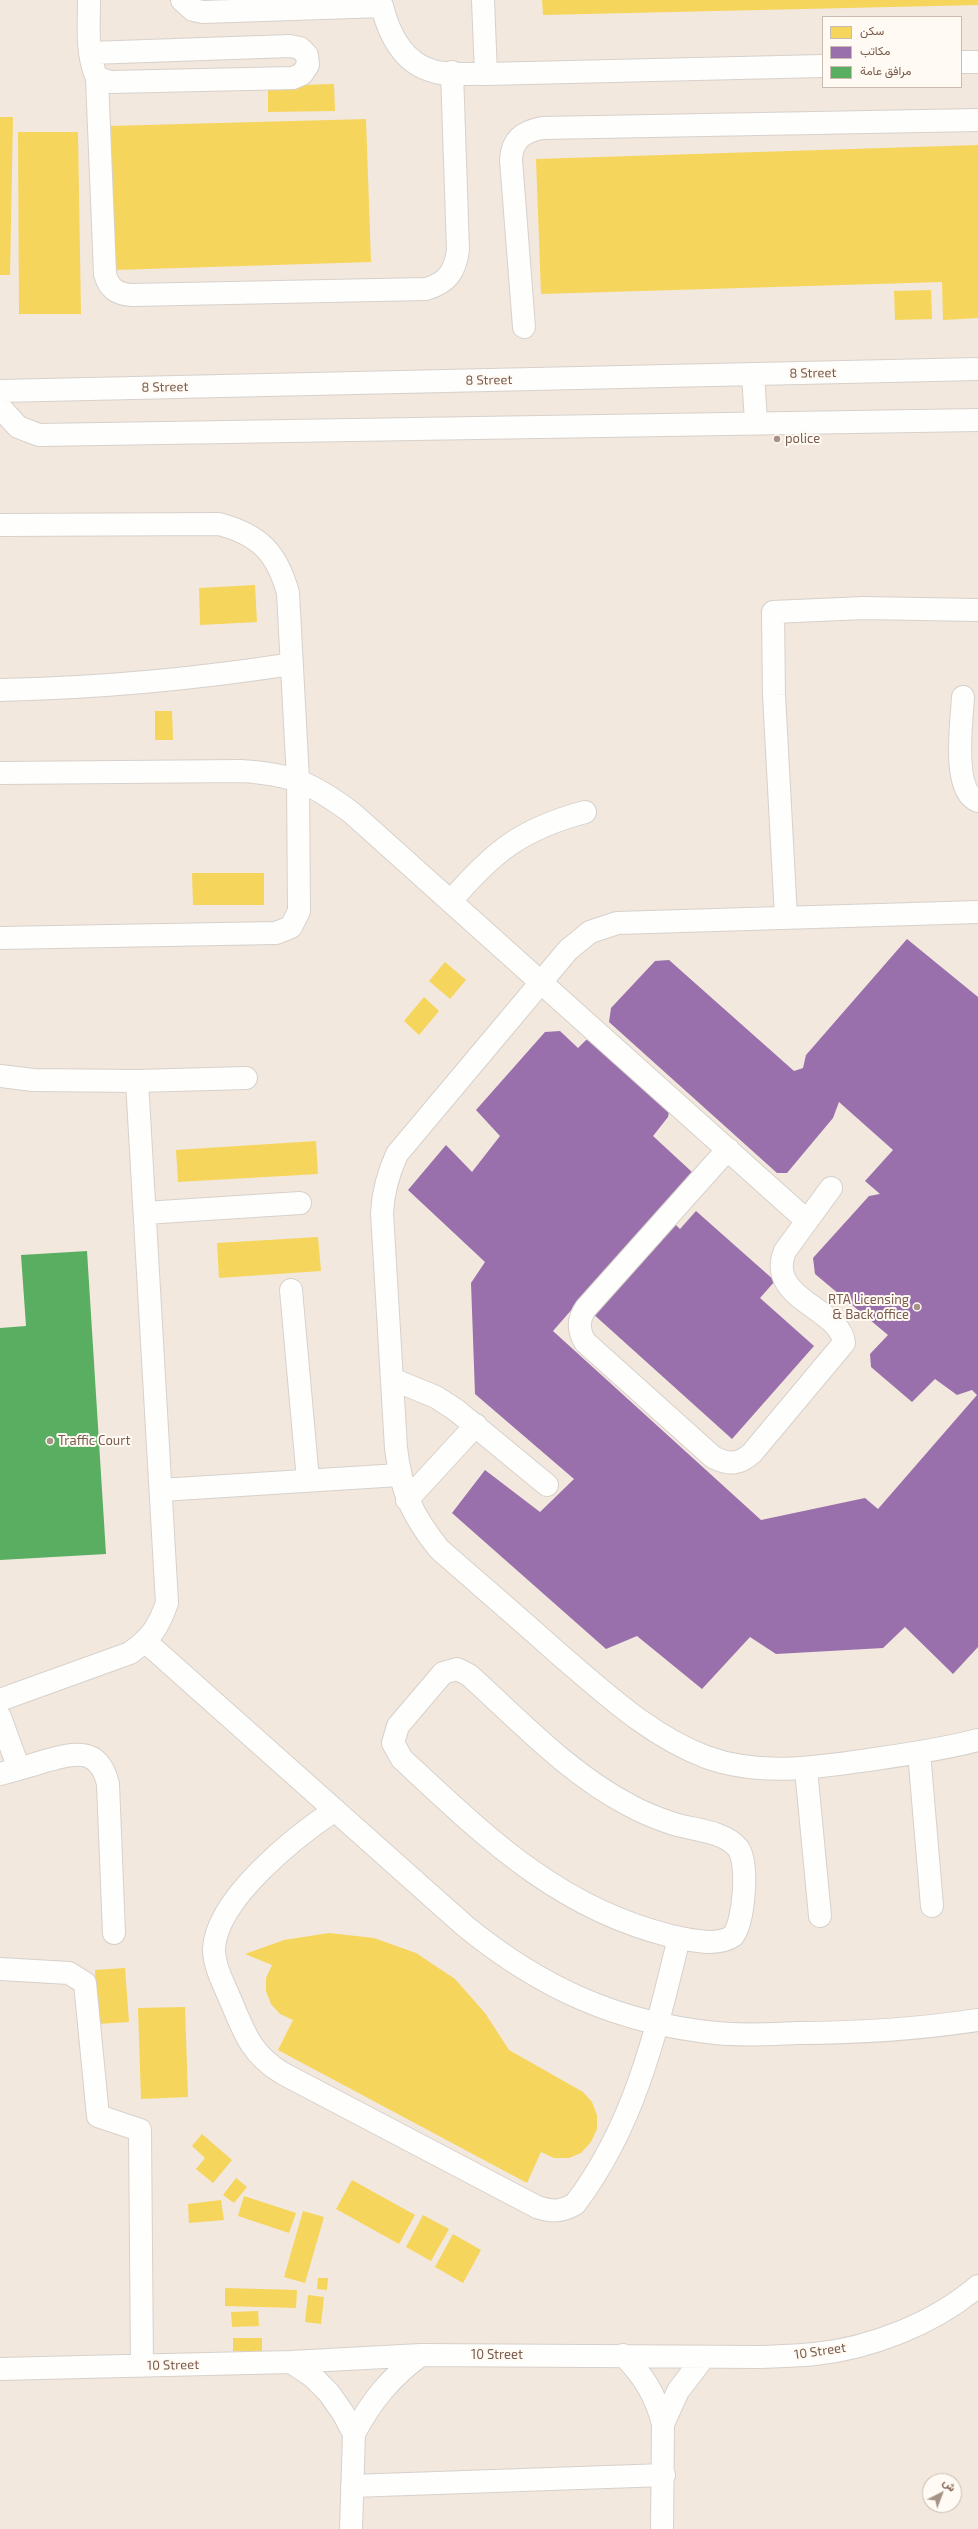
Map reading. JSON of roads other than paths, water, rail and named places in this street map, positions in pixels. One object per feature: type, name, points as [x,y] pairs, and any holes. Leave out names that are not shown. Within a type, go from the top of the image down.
[{"type":"street","points":[[89,0],[90,53],[92,67],[97,78],[104,274],[107,283],[114,291],[121,294],[140,295],[426,289],[439,285],[450,276],[456,264],[458,250],[452,72]]},
{"type":"street","points":[[182,0],[193,10],[203,12],[382,6],[392,35],[406,56],[421,67],[434,72],[486,74],[822,66]]},
{"type":"street","points":[[483,0],[486,74]]},
{"type":"street","points":[[90,53],[290,46],[300,48],[307,55],[308,65],[302,74],[293,78],[111,82],[97,78]]},
{"type":"street","points":[[962,62],[978,62]]},
{"type":"street","points":[[524,327],[511,160],[512,148],[518,138],[529,131],[550,128],[978,120]]},
{"type":"street","name":"8 Street","points":[[0,391],[978,369]]},
{"type":"street","points":[[753,374],[756,422]]},
{"type":"street","points":[[0,407],[18,427],[39,434],[756,422],[978,420]]},
{"type":"street","points":[[0,525],[219,524],[242,530],[265,547],[282,570],[288,593],[298,779],[299,911],[291,927],[284,931],[0,938]]},
{"type":"street","points":[[786,917],[774,696],[773,612],[864,608],[978,610]]},
{"type":"street","points":[[0,690],[147,683],[292,664]]},
{"type":"street","points":[[963,697],[961,774],[964,788],[978,801]]},
{"type":"street","points":[[0,773],[241,771],[272,773],[298,779],[326,793],[352,813],[451,901],[806,1220]]},
{"type":"street","points":[[451,901],[474,874],[497,852],[519,837],[554,820],[585,812]]},
{"type":"street","points":[[978,912],[617,923],[603,927],[578,940],[409,1138],[397,1154],[388,1173],[382,1213],[399,1475],[407,1500],[420,1524],[439,1549],[631,1716],[671,1742],[708,1757],[747,1767],[778,1770],[806,1769],[919,1752],[942,1750],[978,1740]]},
{"type":"street","points":[[0,1076],[33,1080],[137,1081],[246,1078]]},
{"type":"street","points":[[0,1700],[112,1661],[130,1653],[146,1642],[159,1625],[167,1603],[137,1081]]},
{"type":"street","points":[[728,1149],[586,1308],[581,1315],[579,1324],[580,1334],[585,1342],[713,1457],[722,1462],[733,1463],[744,1460],[752,1453],[844,1343],[842,1333],[787,1285],[781,1274],[780,1262],[784,1251],[831,1188]]},
{"type":"street","points":[[145,1213],[300,1203]]},
{"type":"street","points":[[291,1290],[308,1480]]},
{"type":"street","points":[[392,1379],[436,1398],[476,1425],[547,1484]]},
{"type":"street","points":[[407,1500],[476,1425]]},
{"type":"street","points":[[161,1490],[399,1475]]},
{"type":"street","points":[[146,1642],[499,1954],[569,1994],[614,2012],[658,2025],[717,2033],[837,2033],[978,2020]]},
{"type":"street","points":[[457,1669],[464,1671],[569,1766],[609,1794],[652,1815],[720,1836],[730,1841],[738,1849],[743,1859],[745,1869],[738,1930],[727,1940],[721,1941],[679,1938],[622,1920],[553,1886],[491,1841],[402,1759],[393,1742],[396,1730],[443,1673],[457,1669]]},
{"type":"street","points":[[0,1717],[10,1771],[71,1754],[84,1755],[96,1760],[104,1771],[108,1784],[114,1934]]},
{"type":"street","points":[[919,1752],[932,1906]]},
{"type":"street","points":[[806,1769],[820,1916]]},
{"type":"street","points":[[336,1810],[297,1837],[268,1863],[229,1909],[216,1933],[214,1949],[217,1966],[244,2032],[254,2050],[266,2063],[509,2192],[550,2212],[564,2210],[575,2204],[584,2193],[631,2108],[658,2025],[679,1938]]},
{"type":"street","points":[[0,1969],[69,1973],[85,1983],[98,2116],[140,2130],[142,2366]]},
{"type":"street","name":"10 Street","points":[[0,2369],[291,2362],[420,2355],[623,2355],[704,2357],[816,2354],[871,2342],[922,2322],[978,2286]]},
{"type":"street","points":[[351,2529],[354,2434],[375,2398],[398,2372],[420,2355]]},
{"type":"street","points":[[623,2355],[649,2386],[658,2405],[663,2424],[664,2475],[662,2529]]},
{"type":"street","points":[[663,2424],[678,2391],[704,2357]]},
{"type":"street","points":[[291,2362],[312,2376],[329,2393],[343,2412],[354,2434]]},
{"type":"street","points":[[352,2486],[664,2475]]},
{"type":"place","name":"police","points":[[777,439]]},
{"type":"place","name":"RTA Licensing & Back office","points":[[917,1307]]},
{"type":"place","name":"Traffic Court","points":[[50,1441]]}]
